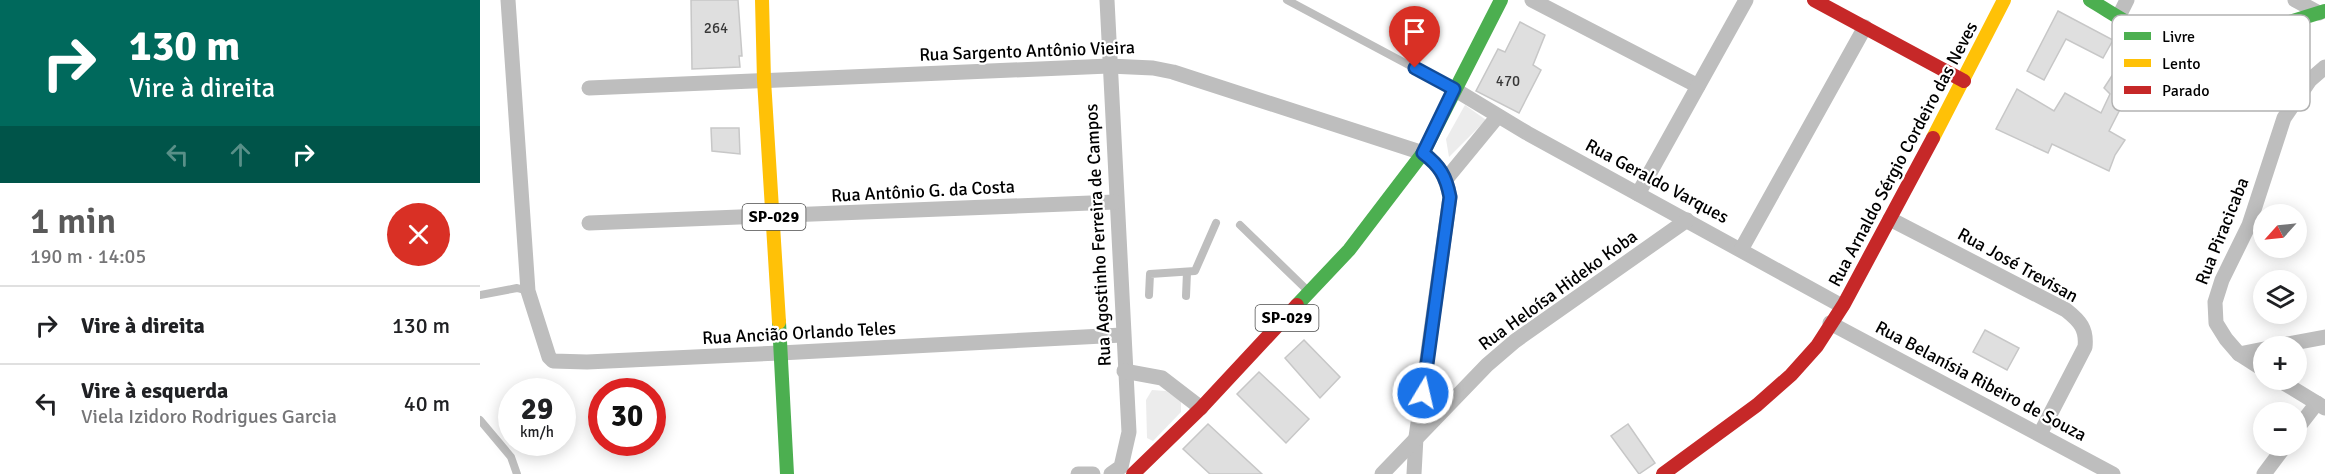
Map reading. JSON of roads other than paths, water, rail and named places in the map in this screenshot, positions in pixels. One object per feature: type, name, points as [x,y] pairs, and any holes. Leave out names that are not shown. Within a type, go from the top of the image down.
[{"type":"main road","name":"SP-029","points":[[762,0],[764,80],[774,217],[787,474]]},
{"type":"main road","name":"SP-029","points":[[1128,472],[1202,408],[1349,250],[1423,153],[1501,0]]},
{"type":"main road","points":[[1814,0],[1841,6],[1864,27],[1964,81]]},
{"type":"main road","name":"Rua Arnaldo Sérgio Cordeiro das Neves","points":[[1663,474],[1738,421],[1782,384],[1808,357],[1842,306],[1890,219],[1964,81],[2004,0]]},
{"type":"main road","points":[[2090,0],[2117,15]]},
{"type":"street","points":[[508,0],[528,291]]},
{"type":"street","name":"Rua Agostinho Ferreira de Campos","points":[[1107,0],[1115,202],[1129,432],[1128,472]]},
{"type":"street","points":[[1532,0],[1698,86]]},
{"type":"street","points":[[1638,194],[1746,0]]},
{"type":"street","points":[[2120,15],[2127,0]]},
{"type":"street","points":[[2295,0],[2322,12]]},
{"type":"street","points":[[1742,248],[1864,27]]},
{"type":"street","name":"Rua Sargento Antônio Vieira","points":[[589,88],[1109,66],[1153,68],[1182,75],[1423,153]]},
{"type":"street","name":"Rua Piracicaba","points":[[2310,80],[2325,67]]},
{"type":"street","name":"Rua Geraldo Varques","points":[[1454,89],[1498,116],[1638,194],[1742,248],[1842,306]]},
{"type":"street","name":"Rua Piracicaba","points":[[2253,363],[2239,354],[2216,323],[2215,302],[2222,280],[2249,225],[2284,118],[2289,111]]},
{"type":"street","points":[[1447,178],[1498,116]]},
{"type":"street","points":[[1414,474],[1416,437],[1449,217],[1450,197],[1447,178],[1439,167],[1423,153]]},
{"type":"street","name":"Rua Antônio G. da Costa","points":[[589,223],[1115,202]]},
{"type":"street","name":"Rua José Trevisan","points":[[1890,219],[2066,310],[2080,321],[2086,334],[2085,347],[2040,434]]},
{"type":"street","name":"Rua Heloísa Hideko Koba","points":[[1382,474],[1487,365],[1515,341],[1687,220]]},
{"type":"street","name":"Rua Ancião Orlando Teles","points":[[528,291],[549,357],[553,361],[587,362],[780,354],[1122,335]]},
{"type":"street","name":"Rua Belanísia Ribeiro de Souza","points":[[1830,323],[2113,474]]},
{"type":"street","points":[[2307,340],[2325,337]]},
{"type":"street","points":[[2239,354],[2253,351]]},
{"type":"street","points":[[1124,371],[1162,378],[1202,408]]},
{"type":"street","points":[[2296,390],[2321,405],[2307,419]]},
{"type":"street","points":[[2264,474],[2278,456]]},
{"type":"street","points":[[1078,474],[1093,474]]},
{"type":"lane","points":[[1287,0],[1454,89]]},
{"type":"lane","points":[[1149,295],[1150,274],[1196,270],[1216,223]]},
{"type":"lane","points":[[1240,225],[1309,293]]},
{"type":"lane","points":[[1186,296],[1187,272]]},
{"type":"lane","points":[[480,295],[517,288],[528,291]]},
{"type":"lane","points":[[480,420],[510,457],[517,474]]}]
